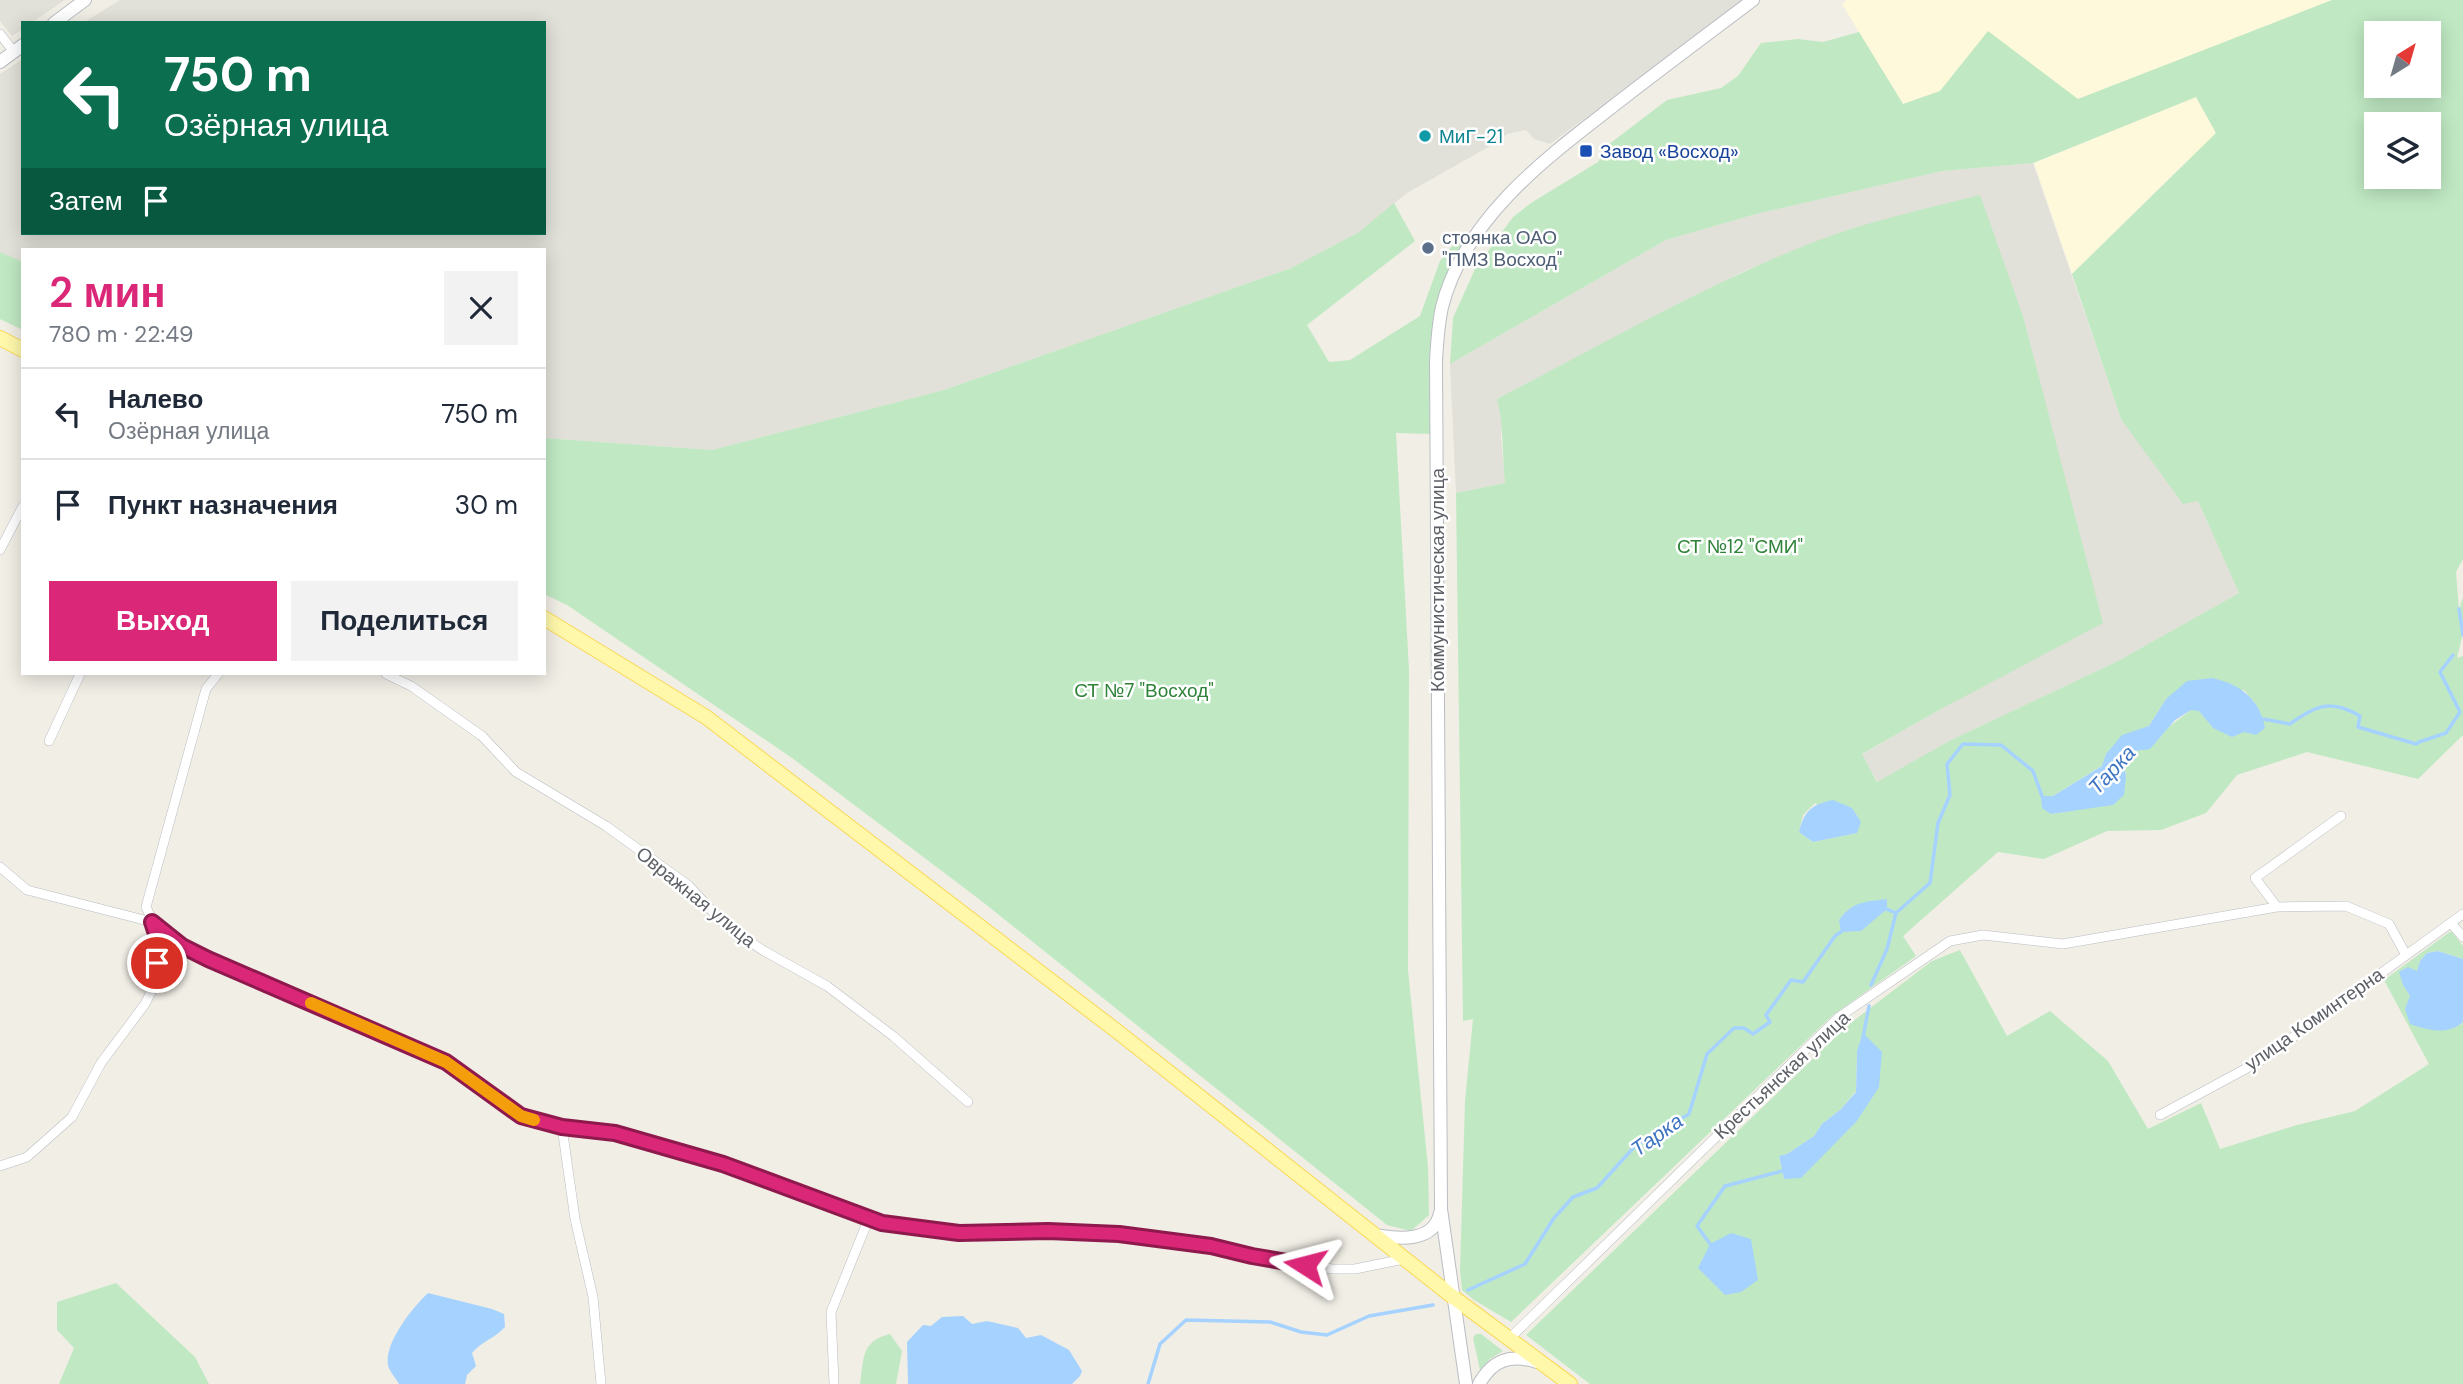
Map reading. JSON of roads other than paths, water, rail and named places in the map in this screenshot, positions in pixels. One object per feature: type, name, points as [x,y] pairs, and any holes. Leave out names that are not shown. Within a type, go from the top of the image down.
[{"type":"main road","points":[[57,21],[85,0]]},
{"type":"main road","name":"Коммунистическая улица","points":[[1466,1384],[1441,1209],[1436,361],[1442,308],[1464,256],[1495,211],[1515,188],[1575,136],[1753,0]]},
{"type":"main road","points":[[0,62],[19,49]]},
{"type":"main road","points":[[0,338],[21,349]]},
{"type":"main road","points":[[546,619],[706,717],[1118,1032],[1453,1297],[1570,1384]]},
{"type":"main road","points":[[1375,1236],[1400,1239],[1422,1234],[1429,1231],[1439,1218],[1441,1209]]},
{"type":"main road","points":[[1479,1384],[1490,1369],[1500,1362],[1519,1357],[1540,1363]]},
{"type":"street","points":[[0,34],[19,49]]},
{"type":"street","points":[[0,550],[21,510]]},
{"type":"street","points":[[49,741],[80,675]]},
{"type":"street","points":[[0,1166],[27,1157],[72,1117],[102,1063],[145,1004],[155,984],[159,943],[146,907],[205,690],[217,675]]},
{"type":"street","name":"Овражная улица","points":[[388,675],[411,686],[482,736],[516,772],[606,826],[689,886],[726,926],[827,986],[893,1036],[968,1102]]},
{"type":"street","points":[[2277,907],[2255,878],[2341,816]]},
{"type":"street","points":[[0,867],[27,890],[152,922],[182,946],[208,959],[446,1062],[521,1116],[562,1127],[615,1133],[723,1164],[882,1223],[959,1233],[1048,1231],[1119,1234],[1211,1246],[1252,1256],[1332,1269],[1355,1269],[1404,1259]]},
{"type":"street","name":"Крестьянская улица","points":[[1508,1339],[1839,1017],[1950,941],[1983,935],[2063,943],[2277,907],[2346,906],[2389,924],[2406,955]]},
{"type":"street","name":"улица Коминтерна","points":[[2160,1115],[2260,1061],[2463,914]]},
{"type":"street","points":[[2451,923],[2463,937]]},
{"type":"street","points":[[562,1127],[575,1219],[593,1297],[601,1384]]},
{"type":"street","points":[[834,1384],[831,1312],[869,1218]]},
{"type":"water","points":[[2212,678],[2231,684],[2247,694],[2259,709],[2265,728],[2256,735],[2244,732],[2232,737],[2213,728],[2199,711],[2191,710],[2175,720],[2150,749],[2134,751],[2124,761],[2124,795],[2113,805],[2051,814],[2042,808],[2041,796],[2053,796],[2102,766],[2106,754],[2122,735],[2149,726],[2166,699],[2187,681]]},
{"type":"water","points":[[1833,800],[1852,808],[1861,822],[1857,833],[1813,842],[1799,832],[1803,819],[1810,810]]},
{"type":"water","points":[[1887,899],[1887,909],[1861,931],[1841,932],[1839,920],[1849,909],[1860,903]]},
{"type":"water","points":[[2438,951],[2463,959],[2463,1022],[2450,1029],[2430,1030],[2410,1024],[2405,1009],[2410,996],[2399,972],[2408,967],[2417,971],[2420,961],[2427,953]]},
{"type":"water","points":[[1863,1033],[1882,1052],[1879,1087],[1857,1121],[1801,1178],[1784,1179],[1779,1156],[1787,1154],[1814,1136],[1822,1124],[1856,1092],[1857,1051]]},
{"type":"water","points":[[1731,1233],[1751,1239],[1758,1280],[1741,1292],[1725,1295],[1698,1268],[1710,1244]]},
{"type":"water","points":[[428,1293],[504,1314],[505,1327],[472,1353],[476,1366],[467,1375],[465,1384],[399,1384],[389,1367],[388,1356],[395,1336]]},
{"type":"water","points":[[963,1316],[972,1324],[987,1321],[1018,1328],[1026,1338],[1041,1335],[1069,1350],[1082,1371],[1080,1376],[1072,1384],[908,1384],[907,1342],[923,1325],[931,1326],[942,1317]]},
{"type":"waterway","name":"Тарка","points":[[2459,609],[2463,635]]},
{"type":"waterway","name":"Тарка","points":[[2259,721],[2263,719],[2290,724],[2308,712],[2324,706],[2340,707],[2360,716],[2358,727],[2416,744],[2446,733],[2460,712],[2440,672],[2453,655]]},
{"type":"waterway","name":"Тарка","points":[[1884,908],[1896,913],[1930,883],[1938,823],[1950,795],[1947,764],[1963,744],[2001,745],[2033,771],[2043,799]]},
{"type":"waterway","points":[[1871,985],[1887,949],[1896,913]]},
{"type":"waterway","name":"Тарка","points":[[1468,1290],[1525,1264],[1554,1218],[1573,1197],[1597,1188],[1636,1145],[1689,1114],[1707,1054],[1734,1028],[1744,1028],[1753,1034],[1770,1022],[1766,1015],[1791,980],[1803,982],[1835,936],[1845,929]]},
{"type":"waterway","points":[[1863,1037],[1869,1006]]},
{"type":"waterway","points":[[1710,1244],[1697,1226],[1725,1186],[1786,1170]]},
{"type":"waterway","name":"Тарка","points":[[1148,1384],[1160,1344],[1186,1320],[1270,1322],[1301,1332],[1327,1335],[1369,1316],[1433,1305]]},
{"type":"place","name":"МиГ-21","points":[[1425,136]]},
{"type":"place","name":"Завод «Восход»","points":[[1586,151]]},
{"type":"place","name":"стоянка ОАО \"ПМЗ Восход\"","points":[[1428,248]]},
{"type":"park label","name":"СТ №12 \"СМИ\"","points":[[1740,546]]},
{"type":"park label","name":"СТ №7 \"Восход\"","points":[[1144,690]]}]
